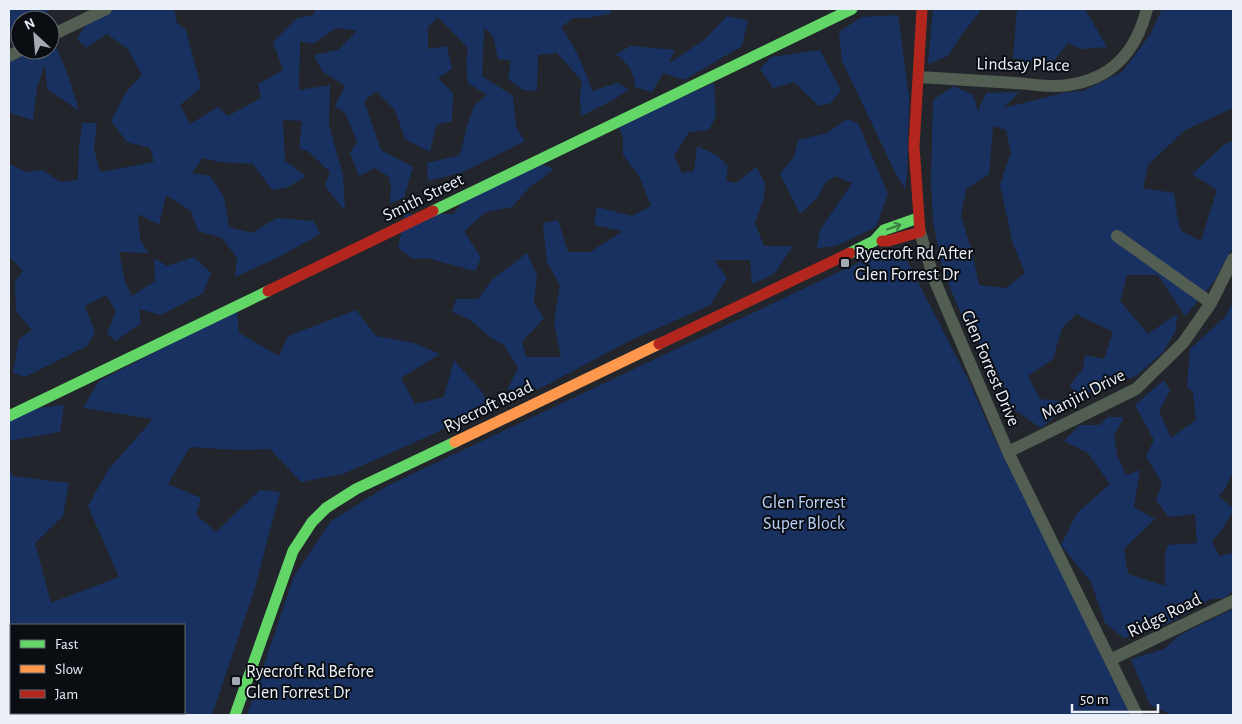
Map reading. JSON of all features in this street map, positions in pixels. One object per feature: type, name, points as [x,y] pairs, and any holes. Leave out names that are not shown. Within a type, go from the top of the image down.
[{"type":"street","points":[[60,31],[106,9]]},
{"type":"street","name":"Smith Street","points":[[9,416],[852,9]]},
{"type":"street","name":"Glen Forrest Drive","points":[[922,9],[914,146],[920,232],[934,280],[1008,452],[1137,715]]},
{"type":"street","name":"Lindsay Place","points":[[919,78],[1067,86],[1096,79],[1116,66],[1132,48],[1144,22],[1147,9]]},
{"type":"street","name":"Ryecroft Road","points":[[874,241],[884,230],[918,218]]},
{"type":"street","name":"Ryecroft Road","points":[[235,715],[293,551],[303,531],[314,518],[332,504],[364,485],[874,241],[888,240],[920,232]]},
{"type":"street","points":[[1117,236],[1211,303]]},
{"type":"street","name":"Manjiri Drive","points":[[1008,452],[1136,389],[1183,343],[1211,303],[1233,259]]},
{"type":"street","name":"Ridge Road","points":[[1110,660],[1233,601]]},
{"type":"green space","points":[[9,9],[53,9],[10,10],[9,32]]},
{"type":"green space","points":[[115,9],[174,9],[177,23],[186,30],[201,88],[180,105],[190,124],[218,107],[228,116],[261,98],[258,84],[283,70],[273,42],[297,18],[314,15],[315,9],[613,9],[609,14],[573,18],[561,27],[579,58],[592,91],[617,83],[629,89],[615,99],[581,116],[580,95],[582,81],[557,53],[538,55],[537,91],[523,90],[508,79],[511,61],[498,59],[493,36],[484,28],[482,76],[513,96],[516,127],[525,141],[463,172],[428,181],[427,163],[460,155],[474,106],[487,95],[468,83],[466,62],[468,48],[438,17],[428,27],[428,49],[447,46],[452,69],[438,78],[453,93],[452,121],[436,125],[430,152],[405,139],[395,110],[376,91],[364,101],[381,150],[413,167],[404,198],[390,203],[391,188],[389,177],[375,168],[359,176],[350,153],[357,142],[346,114],[335,106],[345,86],[322,71],[314,55],[338,50],[357,31],[336,28],[313,44],[300,41],[299,90],[330,85],[329,125],[343,176],[345,211],[325,186],[330,172],[309,152],[299,148],[302,121],[283,120],[285,161],[306,176],[288,187],[272,190],[253,164],[219,162],[203,158],[192,173],[210,176],[224,197],[229,227],[252,233],[277,218],[314,221],[320,234],[279,257],[235,277],[237,258],[222,238],[198,231],[191,211],[166,195],[159,225],[138,214],[140,240],[149,253],[119,252],[125,282],[132,296],[155,281],[154,258],[167,266],[194,257],[211,273],[203,293],[161,315],[139,309],[141,323],[116,341],[107,334],[116,311],[106,295],[85,306],[95,333],[87,346],[25,377],[13,373],[19,339],[32,330],[16,311],[15,281],[23,271],[9,256],[9,162],[26,172],[43,170],[60,182],[78,180],[82,123],[97,123],[94,149],[100,172],[154,162],[150,148],[127,142],[111,121],[126,92],[142,75],[128,49],[107,34],[86,48],[77,39],[87,23]]},
{"type":"green space","points":[[933,9],[982,9],[948,56],[928,64]]},
{"type":"green space","points":[[1017,9],[1085,9],[1107,47],[1081,49],[1068,43],[1049,67],[1013,58]]},
{"type":"green space","points":[[1162,9],[1233,9],[1233,108],[1185,130],[1148,165],[1143,188],[1174,193],[1181,231],[1201,241],[1217,190],[1192,174],[1225,144],[1233,141],[1233,247],[1213,283],[1185,316],[1158,275],[1127,275],[1120,301],[1148,334],[1177,314],[1176,330],[1163,352],[1136,376],[1077,397],[1070,385],[1083,369],[1085,355],[1104,359],[1113,332],[1076,314],[1062,328],[1053,359],[1028,376],[1040,399],[1060,401],[1054,417],[1041,428],[1012,408],[994,364],[965,323],[943,271],[933,221],[931,180],[933,100],[954,86],[973,95],[978,111],[986,93],[1019,92],[1004,108],[1063,93],[1083,91],[1122,72],[1150,35]],"holes":[[[993,126],[1006,130],[1011,152],[1000,185],[1013,244],[1025,273],[1006,288],[979,285],[972,252],[961,216],[966,189],[989,174]]]},
{"type":"green space","points":[[898,15],[909,98],[905,189],[842,61],[839,32],[862,17]]},
{"type":"green space","points":[[727,16],[748,20],[742,46],[684,80],[663,73],[652,92],[635,87],[634,77],[630,68],[616,54],[631,46],[675,50],[668,64],[704,40]]},
{"type":"green space","points":[[820,50],[841,91],[831,103],[819,106],[794,82],[773,88],[760,69],[771,57]]},
{"type":"green space","points":[[60,56],[79,111],[47,89],[45,64],[37,88],[33,120],[9,113],[9,63],[12,60],[60,60]]},
{"type":"green space","points":[[714,83],[716,116],[709,130],[689,132],[674,156],[682,173],[694,171],[697,146],[718,156],[728,166],[726,181],[736,183],[756,167],[765,183],[764,197],[755,223],[764,246],[793,246],[774,274],[752,284],[750,260],[714,260],[727,278],[710,305],[627,342],[539,389],[507,390],[518,368],[504,345],[490,337],[469,319],[452,312],[456,299],[478,299],[492,280],[527,253],[537,276],[534,303],[544,318],[522,342],[526,357],[561,357],[554,323],[560,285],[547,262],[543,223],[558,220],[568,252],[590,252],[623,231],[594,225],[597,207],[632,216],[651,206],[639,176],[623,155],[623,137],[618,125]]},
{"type":"green space","points":[[847,119],[858,123],[888,194],[876,227],[836,246],[817,248],[820,230],[852,183],[835,176],[825,183],[818,197],[800,214],[780,174],[794,157],[798,140],[827,133]]},
{"type":"green space","points":[[534,161],[554,169],[529,188],[512,207],[486,212],[464,231],[481,258],[475,271],[427,258],[413,259],[398,248],[405,214],[453,214],[480,182]]},
{"type":"green space","name":"Glen Forrest Super Block","points":[[879,253],[903,253],[970,383],[990,429],[1131,715],[247,715],[294,576],[331,521],[387,486]]},
{"type":"green space","points":[[1233,302],[1233,472],[1225,489],[1218,496],[1233,508],[1233,511],[1221,531],[1212,541],[1219,556],[1233,553],[1233,591],[1224,598],[1211,599],[1169,623],[1124,638],[1105,623],[1091,582],[1061,545],[1077,513],[1110,484],[1088,453],[1064,441],[1080,425],[1100,425],[1108,417],[1124,417],[1114,435],[1117,455],[1126,475],[1140,470],[1134,507],[1155,519],[1124,549],[1128,574],[1165,586],[1165,555],[1168,545],[1197,543],[1195,514],[1169,517],[1156,500],[1162,483],[1146,456],[1154,440],[1135,405],[1164,380],[1170,391],[1159,411],[1171,438],[1196,420],[1193,392],[1187,387],[1190,349],[1225,317]]},
{"type":"green space","points":[[237,310],[239,333],[279,356],[288,336],[356,310],[376,336],[414,343],[440,354],[401,378],[415,404],[444,397],[454,360],[483,393],[488,407],[429,436],[343,474],[301,482],[270,449],[237,450],[190,447],[168,484],[201,498],[196,515],[216,532],[260,490],[280,492],[255,588],[212,715],[9,715],[9,470],[13,476],[69,483],[63,516],[35,543],[51,603],[119,577],[88,506],[108,470],[153,419],[83,408],[99,381]]},
{"type":"green space","points":[[64,405],[60,432],[9,441],[9,418],[27,409]]},
{"type":"green space","points":[[1233,609],[1233,715],[1172,715],[1150,705],[1131,659],[1164,649],[1180,635]]},
{"type":"traffic: fast","points":[[433,211],[852,9]]},
{"type":"traffic: fast","points":[[850,253],[874,241],[884,230],[918,218]]},
{"type":"traffic: fast","points":[[9,416],[268,291]]},
{"type":"traffic: fast","points":[[235,715],[293,551],[312,522],[326,508],[356,489],[455,442]]},
{"type":"traffic: slow","points":[[455,442],[659,344]]},
{"type":"traffic: jam","points":[[882,241],[920,232],[914,146],[922,9]]},
{"type":"traffic: jam","points":[[268,291],[433,211]]},
{"type":"traffic: jam","points":[[659,344],[850,253]]},
{"type":"place","name":"Ryecroft Rd After Glen Forrest Dr","points":[[845,263]]},
{"type":"place","name":"Ryecroft Rd Before Glen Forrest Dr","points":[[236,681]]}]
